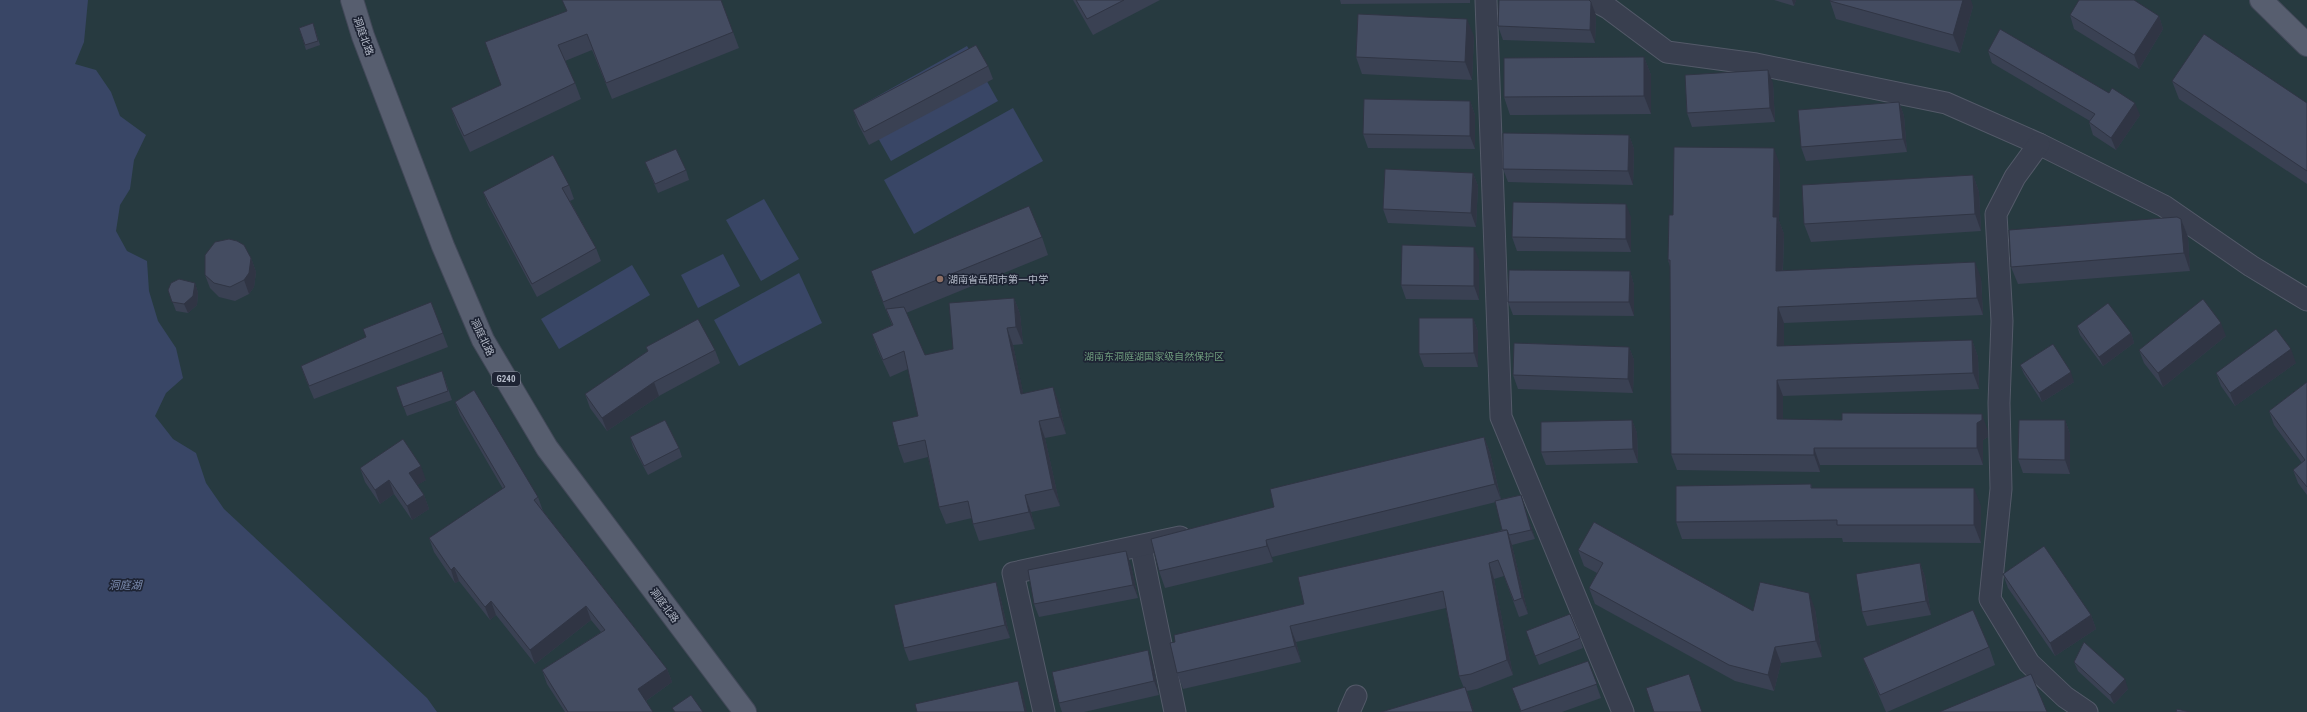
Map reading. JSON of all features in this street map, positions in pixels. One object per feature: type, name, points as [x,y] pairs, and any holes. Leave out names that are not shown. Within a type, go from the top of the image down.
[{"type":"main road","name":"洞庭北路","points":[[340,0],[362,64],[385,121],[433,252],[480,358],[543,458],[733,712]]},
{"type":"main road","name":"洞庭北路","points":[[352,0],[363,36],[444,246],[483,340],[547,448],[745,712]]},
{"type":"main road","points":[[2261,0],[2307,46]]},
{"type":"street","points":[[1486,0],[1501,417],[1623,712]]},
{"type":"street","points":[[1593,0],[1608,8],[1667,52],[1756,64],[1946,103],[2039,144],[2164,206],[2251,266],[2307,300]]},
{"type":"street","points":[[2039,144],[2015,177],[1996,214],[2002,320],[2000,489],[1990,599],[2029,663],[2064,697],[2087,712]]},
{"type":"street","points":[[1044,712],[1013,573],[1141,547],[1201,532]]},
{"type":"street","points":[[1141,547],[1175,712]]},
{"type":"green space","name":"湖南东洞庭湖国家级自然保护区","points":[[0,0],[2307,0],[2307,712],[0,712]]},
{"type":"water","name":"洞庭湖","points":[[0,0],[88,0],[84,42],[75,64],[96,70],[111,92],[120,116],[146,135],[134,160],[130,189],[120,205],[116,231],[127,251],[147,261],[149,291],[158,321],[176,348],[183,378],[166,393],[155,416],[173,439],[196,453],[206,483],[224,509],[427,698],[437,712],[0,712]]},
{"type":"water","points":[[967,46],[998,101],[891,161],[860,106]]},
{"type":"water","points":[[1013,108],[1043,161],[914,234],[884,180]]},
{"type":"water","points":[[764,199],[799,259],[761,281],[726,220]]},
{"type":"water","points":[[723,254],[740,286],[698,308],[681,275]]},
{"type":"water","points":[[632,265],[650,295],[559,349],[541,319]]},
{"type":"water","points":[[799,273],[822,323],[739,366],[714,320]]},
{"type":"building","points":[[562,0],[721,0],[733,32],[606,83],[587,34],[558,45],[575,83],[464,136],[451,108],[501,85],[485,42],[567,11]]},
{"type":"building","points":[[1076,0],[1124,0],[1087,19]]},
{"type":"building","points":[[1499,0],[1589,0],[1591,2],[1590,30],[1498,26]]},
{"type":"building","points":[[1830,0],[1963,0],[1953,35]]},
{"type":"building","points":[[2079,0],[2134,0],[2159,16],[2134,55],[2070,15]]},
{"type":"building","points":[[1358,14],[1467,19],[1465,62],[1356,57]]},
{"type":"building","points":[[313,23],[318,41],[305,45],[299,28]]},
{"type":"building","points":[[2000,29],[2109,93],[2112,88],[2135,103],[2111,138],[2089,122],[2095,114],[1988,51]]},
{"type":"building","points":[[2204,34],[2307,103],[2307,171],[2172,81]]},
{"type":"building","points":[[976,45],[988,66],[864,132],[853,110]]},
{"type":"building","points":[[1644,57],[1644,96],[1504,97],[1504,58]]},
{"type":"building","points":[[1768,70],[1770,108],[1687,113],[1685,75]]},
{"type":"building","points":[[1364,99],[1470,101],[1470,136],[1363,134]]},
{"type":"building","points":[[1899,102],[1903,139],[1801,147],[1798,110]]},
{"type":"building","points":[[1503,133],[1629,135],[1628,171],[1503,169]]},
{"type":"building","points":[[1674,147],[1774,148],[1773,217],[1777,217],[1776,271],[1975,262],[1977,298],[1778,307],[1777,346],[1972,340],[1973,373],[1777,380],[1777,419],[1842,420],[1842,413],[1982,414],[1982,420],[1977,423],[1977,448],[1814,448],[1814,455],[1671,454],[1670,260],[1668,260],[1669,215],[1673,215]]},
{"type":"building","points":[[676,149],[686,170],[655,184],[645,162]]},
{"type":"building","points":[[553,155],[569,185],[562,188],[596,248],[532,284],[483,192]]},
{"type":"building","points":[[1385,169],[1473,173],[1471,213],[1383,209]]},
{"type":"building","points":[[1973,175],[1975,214],[1804,224],[1802,185]]},
{"type":"building","points":[[1513,202],[1626,204],[1626,239],[1512,237]]},
{"type":"building","points":[[1029,206],[1042,237],[883,302],[871,271]]},
{"type":"building","points":[[2177,217],[2181,219],[2184,253],[2011,267],[2009,230]]},
{"type":"building","points":[[229,239],[244,245],[251,258],[249,273],[244,280],[230,287],[214,283],[205,275],[205,255],[215,242]]},
{"type":"building","points":[[1402,245],[1474,247],[1474,286],[1401,285]]},
{"type":"building","points":[[1509,270],[1630,271],[1629,302],[1508,302]]},
{"type":"building","points":[[179,279],[195,283],[193,296],[184,304],[172,302],[168,290],[171,283]]},
{"type":"building","points":[[1014,298],[1016,327],[1007,328],[1021,394],[1053,387],[1060,417],[1039,421],[1053,489],[1025,495],[1029,512],[973,524],[968,501],[939,507],[925,440],[898,446],[892,422],[918,416],[904,351],[883,360],[872,334],[893,325],[886,309],[904,307],[925,355],[953,349],[949,303]]},
{"type":"building","points":[[2203,299],[2221,323],[2158,373],[2139,350]]},
{"type":"building","points":[[431,302],[443,333],[309,386],[301,366],[366,337],[363,329]]},
{"type":"building","points":[[2108,303],[2131,333],[2099,357],[2077,326]]},
{"type":"building","points":[[1419,318],[1473,318],[1474,353],[1419,354]]},
{"type":"building","points":[[698,319],[715,350],[654,382],[602,418],[585,394],[648,351],[646,347]]},
{"type":"building","points":[[2276,329],[2291,349],[2230,393],[2216,373]]},
{"type":"building","points":[[1514,343],[1629,347],[1628,379],[1513,375]]},
{"type":"building","points":[[2053,344],[2071,372],[2039,393],[2020,365]]},
{"type":"building","points":[[442,371],[448,391],[403,407],[396,387]]},
{"type":"building","points":[[2307,382],[2307,487],[2293,470],[2305,460],[2269,411]]},
{"type":"building","points":[[474,390],[538,497],[534,500],[667,669],[638,689],[653,712],[568,712],[542,670],[605,630],[586,606],[530,650],[491,601],[485,607],[454,567],[451,570],[429,538],[505,487],[455,402]]},
{"type":"building","points":[[665,420],[679,448],[644,466],[630,437]]},
{"type":"building","points":[[1632,420],[1633,449],[1541,452],[1541,422]]},
{"type":"building","points":[[2019,420],[2065,420],[2065,460],[2018,459]]},
{"type":"building","points":[[1484,437],[1495,484],[1266,540],[1267,546],[1159,571],[1151,539],[1274,507],[1270,489]]},
{"type":"building","points":[[403,439],[421,466],[409,473],[424,495],[407,506],[389,480],[375,490],[360,468]]},
{"type":"building","points":[[1811,484],[1811,488],[1974,488],[1974,525],[1837,525],[1837,520],[1676,522],[1676,486]]},
{"type":"building","points":[[1521,495],[1531,530],[1509,535],[1507,530],[1502,530],[1495,501]]},
{"type":"building","points":[[1594,522],[1753,611],[1760,582],[1809,593],[1816,641],[1775,647],[1768,675],[1729,665],[1589,588],[1603,563],[1578,550]]},
{"type":"building","points":[[1507,530],[1522,598],[1514,601],[1498,560],[1489,563],[1507,660],[1471,674],[1459,676],[1443,591],[1290,626],[1295,646],[1177,673],[1170,643],[1175,642],[1174,635],[1304,604],[1298,577]]},
{"type":"building","points":[[2044,546],[2091,615],[2050,643],[2003,574]]},
{"type":"building","points":[[1126,551],[1133,585],[1034,604],[1028,570]]},
{"type":"building","points":[[1920,563],[1926,601],[1862,612],[1856,574]]},
{"type":"building","points":[[996,582],[1005,625],[904,648],[894,605]]},
{"type":"building","points":[[1973,610],[1989,647],[1880,695],[1863,658]]},
{"type":"building","points":[[1570,614],[1580,638],[1535,656],[1526,631]]},
{"type":"building","points":[[2084,642],[2125,679],[2110,695],[2074,662]]},
{"type":"building","points":[[1148,650],[1154,681],[1059,703],[1052,672]]},
{"type":"building","points":[[1588,661],[1597,684],[1521,711],[1512,688]]},
{"type":"building","points":[[1689,674],[1702,712],[1654,712],[1646,688]]},
{"type":"building","points":[[2031,674],[2047,712],[1939,712]]},
{"type":"building","points":[[1018,681],[1025,712],[917,712],[915,704]]},
{"type":"building","points":[[1465,687],[1473,712],[1381,712]]},
{"type":"building","points":[[691,695],[703,712],[675,712],[672,708]]},
{"type":"building","points":[[2177,709],[2190,712],[2176,712]]},
{"type":"place","name":"湖南省岳阳市第一中学","points":[[940,279]]}]
